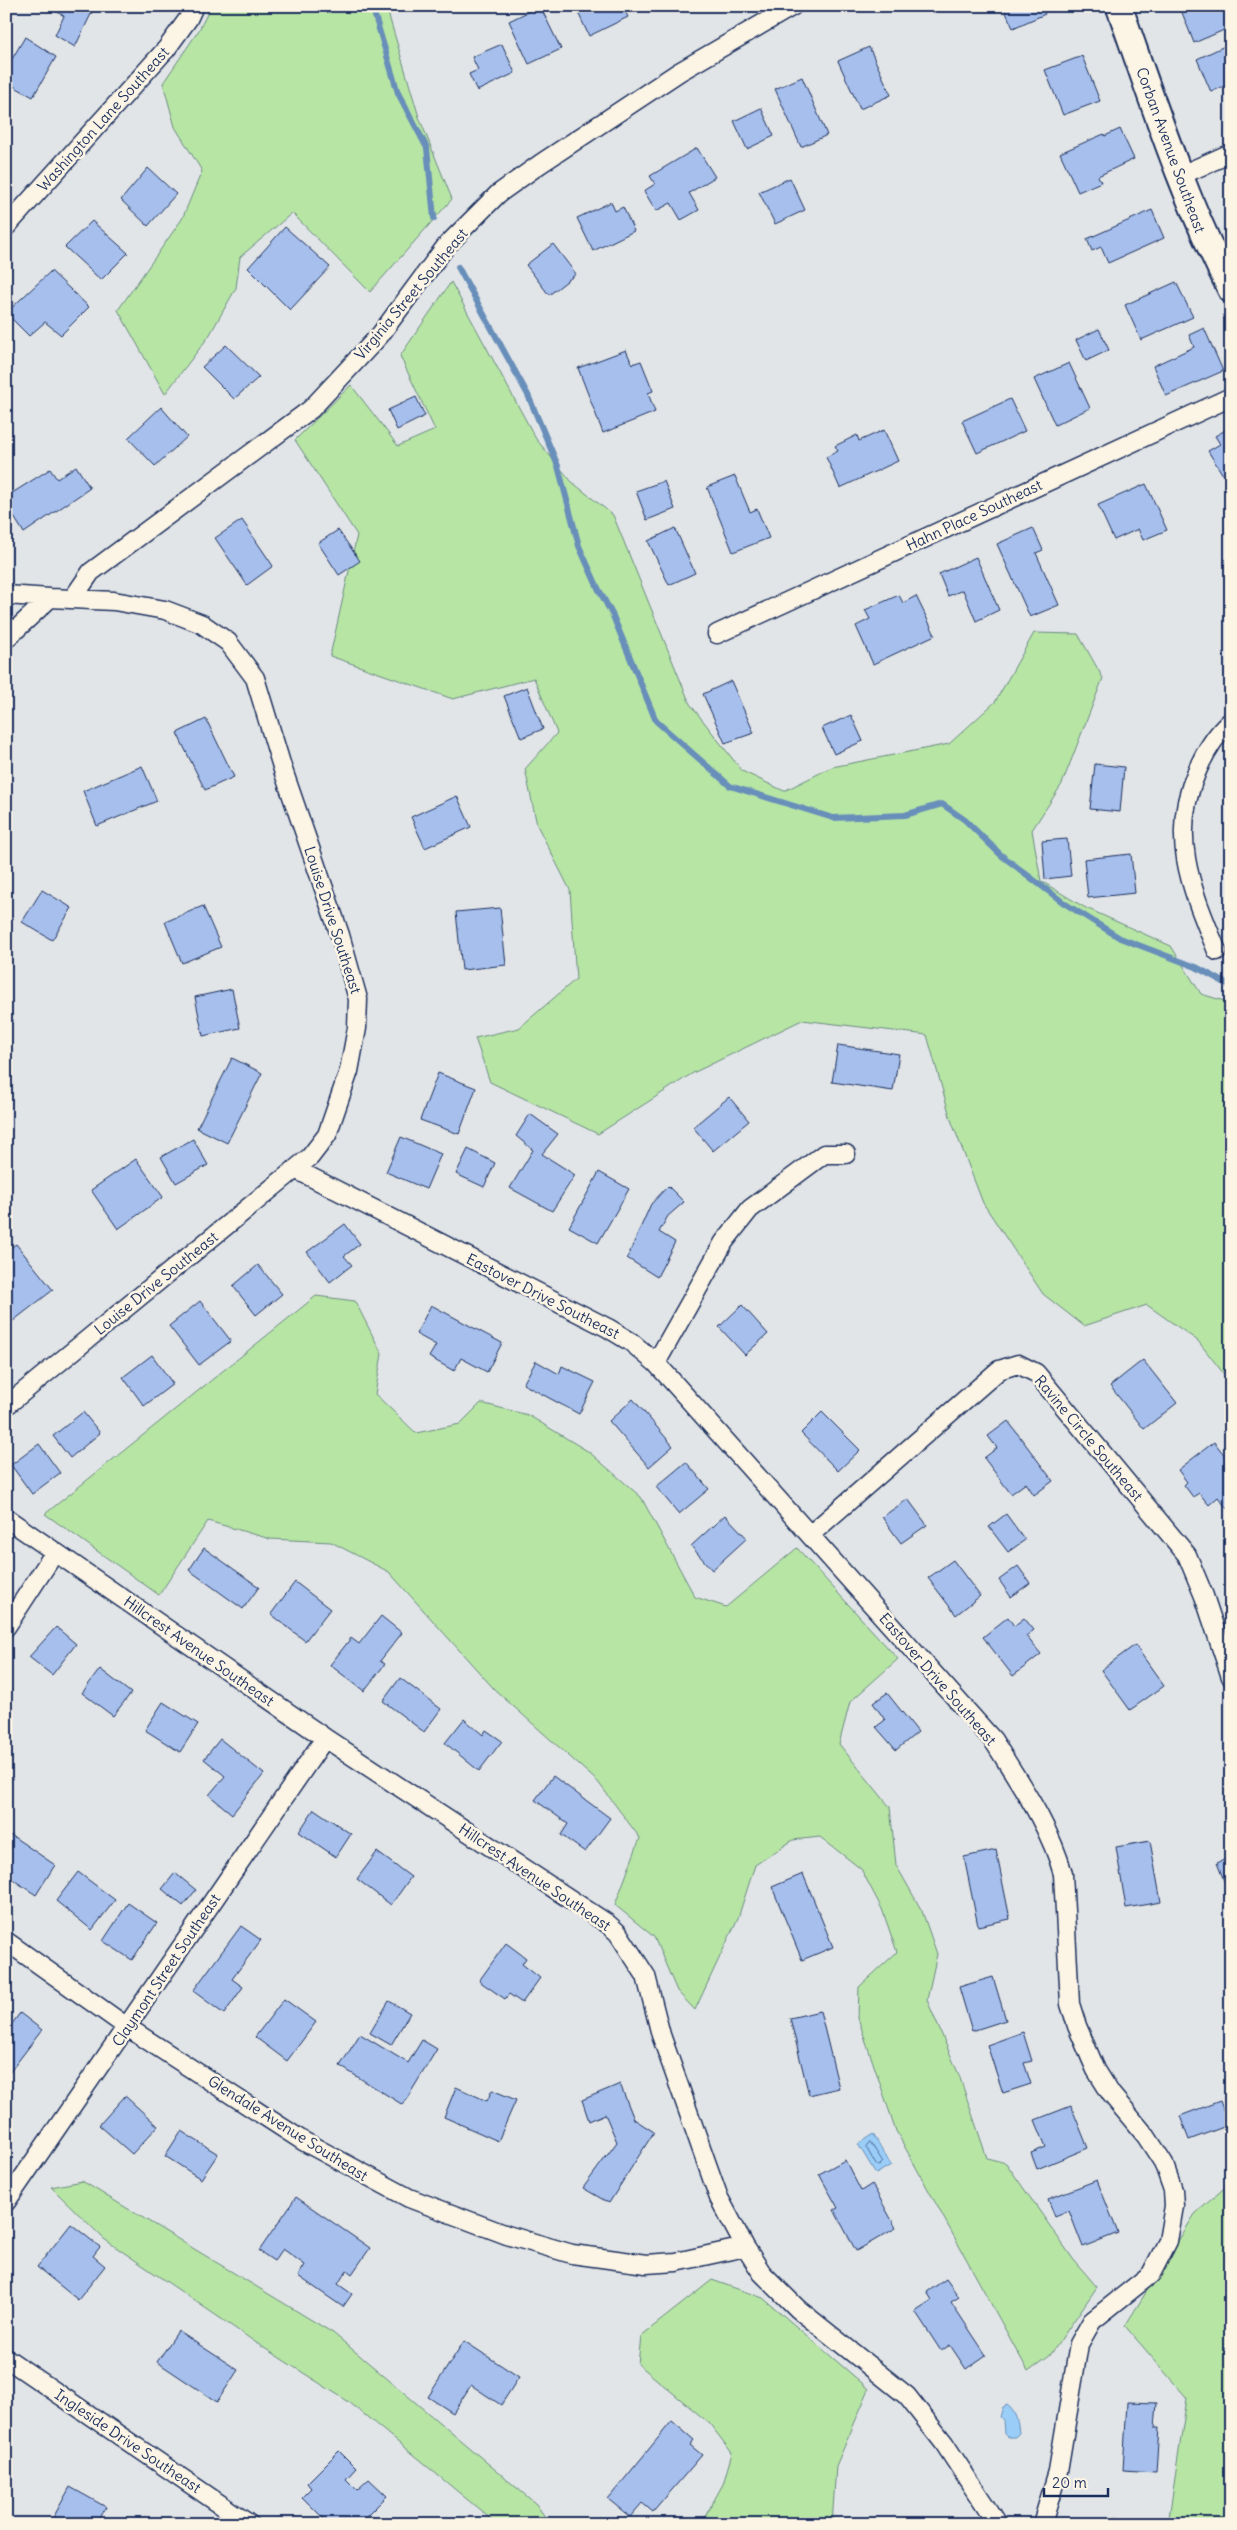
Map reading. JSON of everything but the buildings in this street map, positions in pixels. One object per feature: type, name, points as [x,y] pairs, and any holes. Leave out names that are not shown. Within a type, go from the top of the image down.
[{"type":"main road","name":"Corban Avenue Southeast","points":[[1119,6],[1179,176],[1205,240],[1231,290]]},
{"type":"street","name":"Washington Lane Southeast","points":[[6,227],[167,48],[188,19],[194,6]]},
{"type":"street","name":"Virginia Street Southeast","points":[[73,598],[91,572],[311,409],[380,335],[446,246],[498,194],[679,72],[793,6]]},
{"type":"street","points":[[1179,176],[1231,153]]},
{"type":"street","name":"Hahn Place Southeast","points":[[717,634],[1231,397]]},
{"type":"street","points":[[6,595],[73,598]]},
{"type":"street","points":[[6,639],[50,598]]},
{"type":"street","name":"Louise Drive Southeast","points":[[6,1406],[310,1157],[327,1135],[336,1113],[349,1071],[357,1028],[358,999],[340,935],[283,770],[255,678],[228,642],[202,624],[165,610],[114,601],[73,598]]},
{"type":"street","points":[[1217,951],[1194,896],[1186,864],[1183,841],[1184,808],[1206,751],[1231,721]]},
{"type":"street","points":[[656,1363],[724,1242],[750,1209],[824,1154],[846,1154]]},
{"type":"street","name":"Eastover Drive Southeast","points":[[295,1169],[608,1328],[631,1342],[656,1363],[811,1534],[993,1740],[1026,1792],[1057,1853],[1062,1874],[1070,2004],[1077,2026],[1096,2070],[1111,2094],[1146,2136],[1163,2162],[1173,2190],[1174,2206],[1168,2241],[1151,2274],[1092,2321],[1079,2344],[1058,2471],[1042,2524]]},
{"type":"street","name":"Ravine Circle Southeast","points":[[811,1534],[999,1370],[1018,1364],[1036,1373],[1187,1555],[1204,1596],[1231,1677]]},
{"type":"street","name":"Hillcrest Avenue Southeast","points":[[6,1518],[325,1738],[599,1918],[618,1933],[646,1976],[661,2035],[719,2198],[745,2247],[762,2273],[798,2309],[907,2396],[944,2443],[997,2524]]},
{"type":"street","points":[[6,1627],[55,1552]]},
{"type":"street","name":"Claymont Street Southeast","points":[[6,2202],[325,1738]]},
{"type":"street","name":"Glendale Avenue Southeast","points":[[6,1941],[127,2027],[303,2141],[364,2176],[409,2198],[507,2235],[572,2254],[646,2264],[676,2262],[745,2247]]},
{"type":"street","name":"Ingleside Drive Southeast","points":[[6,2358],[249,2524]]},
{"type":"green space","points":[[211,6],[386,6],[419,117],[452,199],[370,292],[292,213],[240,257],[236,288],[209,336],[165,394],[118,310],[182,219],[202,171],[175,127],[163,83],[199,30]]},
{"type":"green space","points":[[451,282],[536,439],[572,482],[613,515],[690,704],[742,771],[784,791],[832,767],[949,744],[995,702],[1034,633],[1078,634],[1103,678],[1062,784],[1032,830],[1041,881],[1084,907],[1171,946],[1201,994],[1231,1003],[1231,1383],[1198,1341],[1147,1305],[1084,1326],[1043,1294],[983,1203],[951,1120],[927,1035],[802,1020],[693,1073],[598,1134],[490,1082],[475,1038],[519,1028],[576,979],[570,890],[537,825],[525,769],[557,733],[534,678],[453,699],[330,656],[357,535],[295,440],[351,385],[398,446],[435,430],[400,356]]},
{"type":"green space","points":[[316,1296],[355,1301],[382,1354],[375,1394],[416,1433],[460,1424],[481,1403],[528,1415],[589,1452],[641,1497],[695,1597],[726,1607],[797,1548],[898,1659],[850,1702],[839,1744],[890,1807],[896,1865],[922,1911],[937,1954],[927,2000],[959,2075],[987,2158],[1006,2163],[1073,2259],[1097,2287],[1051,2354],[1028,2371],[896,2131],[858,2018],[859,1987],[897,1952],[882,1909],[861,1869],[820,1837],[793,1840],[755,1865],[738,1918],[695,2010],[677,1991],[654,1937],[615,1905],[640,1838],[598,1782],[495,1690],[389,1572],[331,1542],[270,1539],[208,1521],[159,1595],[45,1514]]},
{"type":"green space","points":[[82,2181],[333,2333],[536,2504],[550,2524],[497,2524],[349,2402],[261,2346],[104,2239],[51,2187]]},
{"type":"green space","points":[[1231,2182],[1231,2524],[1168,2524],[1187,2398],[1125,2326],[1195,2214]]},
{"type":"green space","points":[[712,2280],[763,2298],[869,2389],[836,2466],[832,2524],[701,2524],[723,2484],[732,2453],[709,2423],[638,2364],[641,2336]]},
{"type":"water","points":[[873,2134],[891,2165],[876,2174],[858,2144]]},
{"type":"water","points":[[1007,2405],[1013,2410],[1017,2421],[1019,2433],[1015,2437],[1009,2437],[1004,2434],[1003,2420],[1000,2417],[1003,2407]]},
{"type":"waterway","points":[[372,6],[398,93],[427,148],[434,218]]},
{"type":"waterway","points":[[458,267],[528,395],[558,466],[579,546],[613,616],[656,721],[730,786],[833,818],[905,815],[942,804],[965,820],[1001,855],[1064,903],[1120,938],[1196,967],[1231,986]]}]
